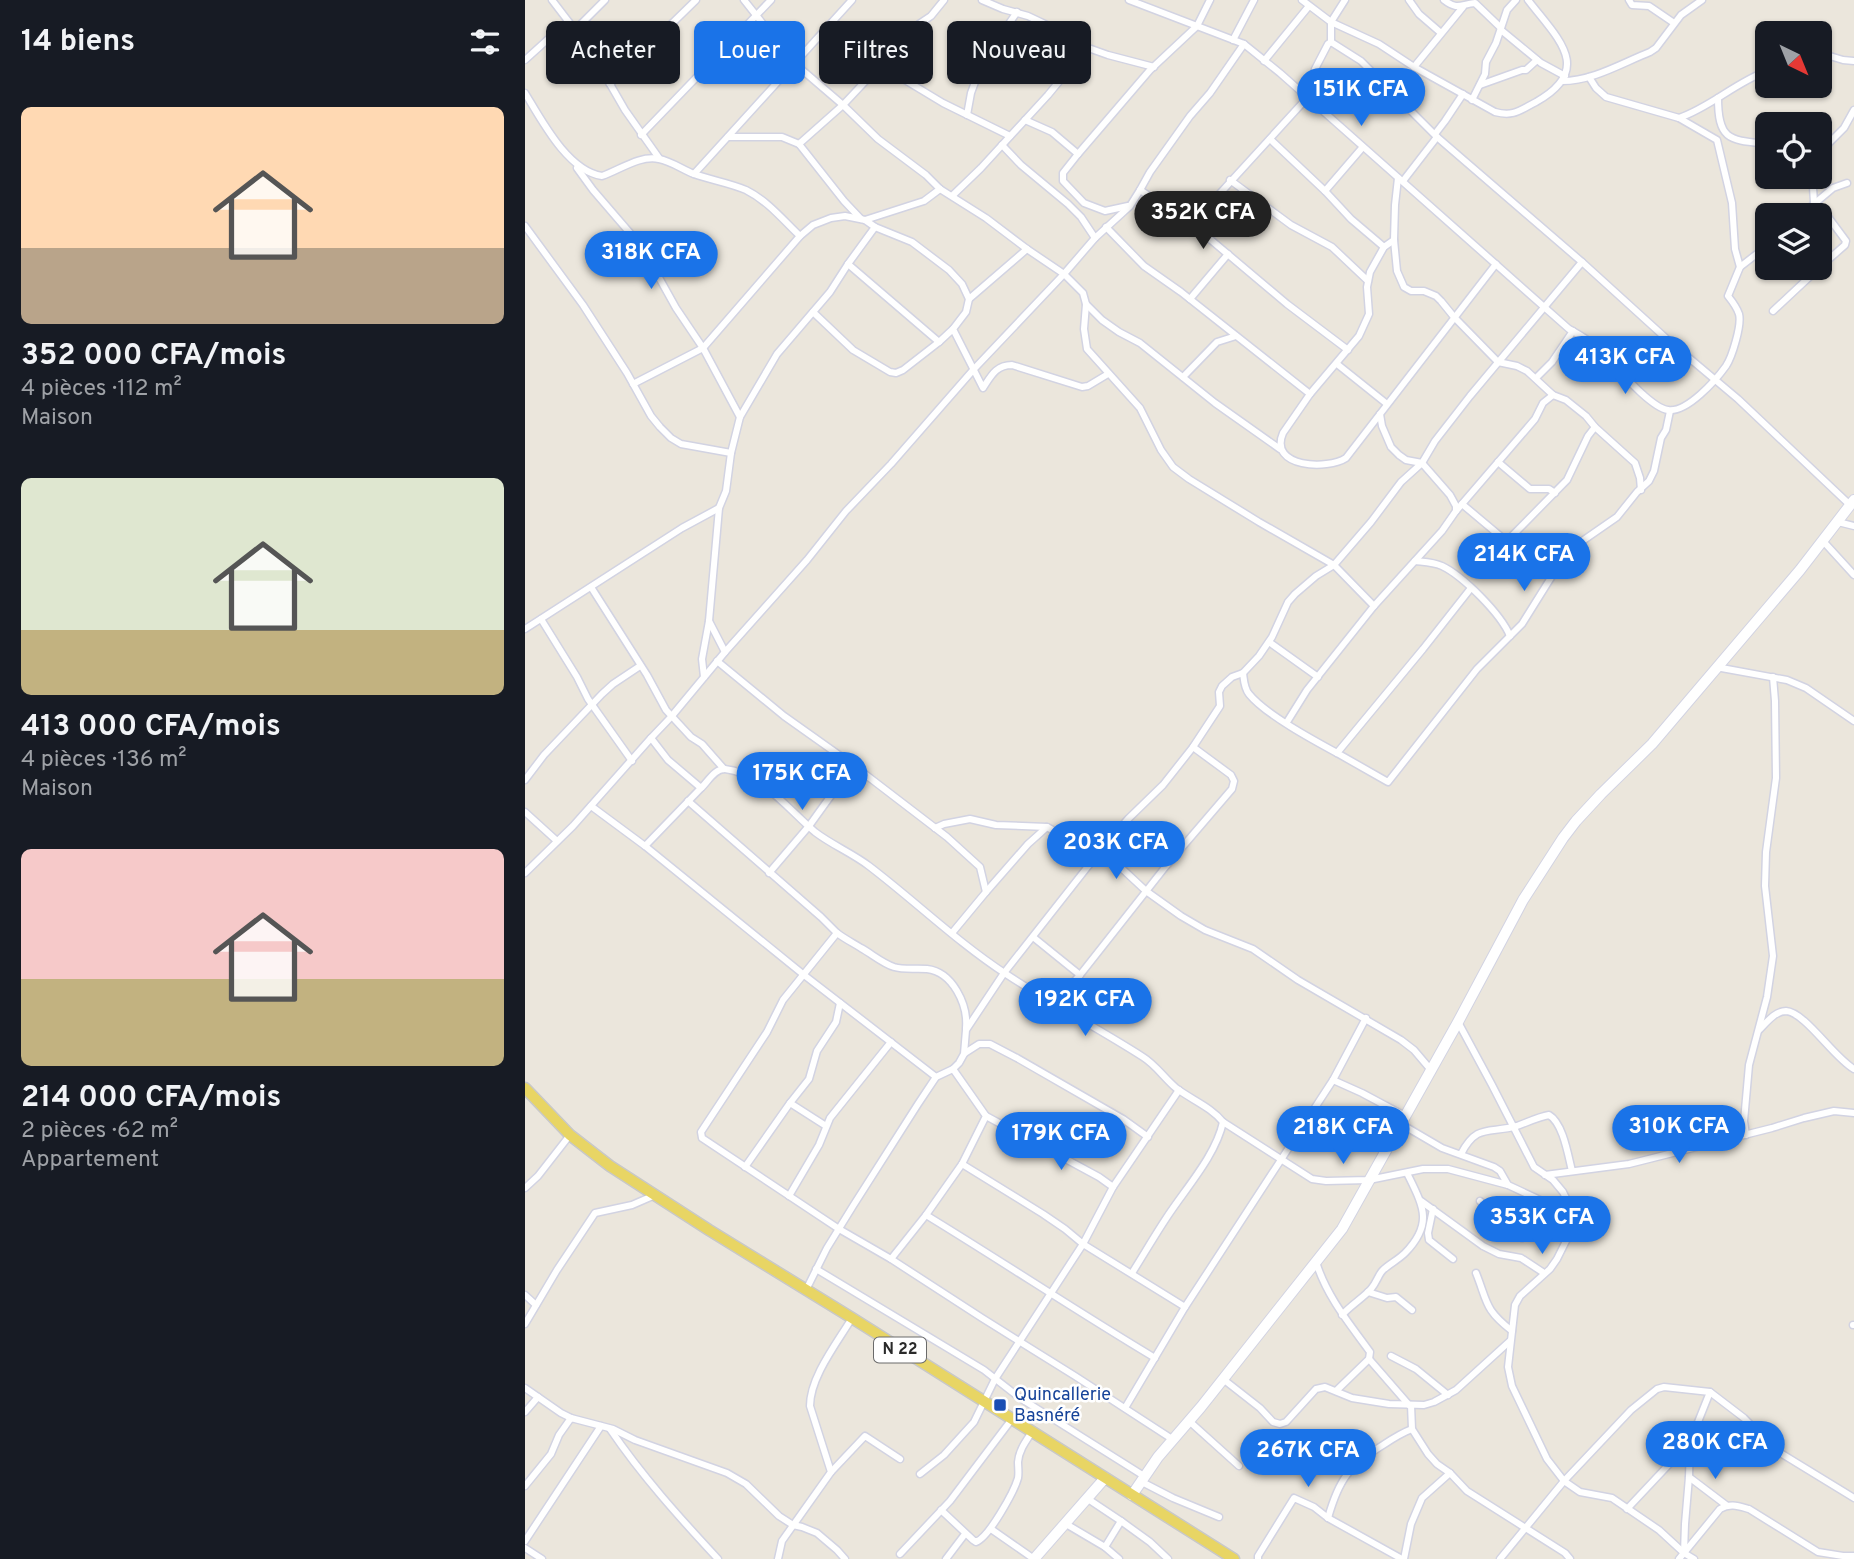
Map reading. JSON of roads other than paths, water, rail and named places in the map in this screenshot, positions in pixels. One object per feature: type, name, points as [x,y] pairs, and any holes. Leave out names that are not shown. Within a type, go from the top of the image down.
[{"type":"main road","name":"N 22","points":[[525,1088],[571,1135],[610,1166],[1132,1494],[1220,1555],[1234,1559]]},
{"type":"street","points":[[552,0],[566,21]]},
{"type":"street","points":[[584,21],[605,0]]},
{"type":"street","points":[[674,21],[696,0]]},
{"type":"street","points":[[744,0],[759,21]]},
{"type":"street","points":[[641,135],[771,0]]},
{"type":"street","points":[[805,51],[852,0]]},
{"type":"street","points":[[924,21],[932,16],[944,0]]},
{"type":"street","points":[[982,0],[1039,21]]},
{"type":"street","points":[[1129,0],[1244,44],[1573,331],[1589,341],[1644,395],[1664,409],[1670,411],[1692,402],[1728,364],[1739,315],[1728,296],[1740,267],[1755,255]]},
{"type":"street","points":[[1130,206],[1105,211],[1084,202],[1063,181],[1063,173],[1154,66],[1197,26],[1210,0]]},
{"type":"street","points":[[1233,40],[1254,0]]},
{"type":"street","points":[[1302,0],[1331,22],[1380,44],[1472,100],[1495,113],[1505,115],[1515,113],[1551,93],[1564,78],[1568,59],[1563,47],[1528,0]]},
{"type":"street","points":[[1192,224],[1307,98],[1315,69],[1331,42],[1331,22],[1345,0]]},
{"type":"street","points":[[1409,0],[1419,14],[1441,33]]},
{"type":"street","points":[[1444,0],[1463,6],[1475,2],[1501,29],[1538,60],[1571,81],[1589,77],[1650,52],[1674,23],[1702,0]]},
{"type":"street","points":[[1472,100],[1485,74],[1486,62],[1507,10],[1516,0]]},
{"type":"street","points":[[1629,0],[1632,5],[1649,6],[1657,10],[1674,23]]},
{"type":"street","points":[[1264,61],[1309,6]]},
{"type":"street","points":[[1414,67],[1463,6]]},
{"type":"street","points":[[967,115],[971,93],[982,63],[1017,12]]},
{"type":"street","points":[[525,60],[546,41]]},
{"type":"street","points":[[1132,1494],[1172,1439],[1342,1229],[1523,900],[1563,838],[1601,794],[1652,744],[1823,541],[1852,502],[1436,135],[1361,61],[1331,42]]},
{"type":"street","points":[[525,873],[632,761],[807,560],[846,511],[974,369],[1095,238],[1130,206],[1150,172],[1244,44]]},
{"type":"street","points":[[1091,49],[1154,66]]},
{"type":"street","points":[[1832,57],[1854,61]]},
{"type":"street","points":[[1479,85],[1527,70],[1538,60]]},
{"type":"street","points":[[805,72],[878,139],[926,175],[940,189],[1064,274],[1083,293],[1086,304],[1085,345],[1140,408],[1168,462],[1179,472],[1259,522],[1334,565],[1374,606]]},
{"type":"street","points":[[1679,118],[1755,76]]},
{"type":"street","points":[[1589,77],[1606,97],[1679,118],[1717,140],[1732,202],[1735,249],[1740,267]]},
{"type":"street","points":[[610,84],[659,159]]},
{"type":"street","points":[[694,174],[775,84]]},
{"type":"street","points":[[799,144],[862,84]]},
{"type":"street","points":[[912,84],[1010,136]]},
{"type":"street","points":[[952,196],[1057,84]]},
{"type":"street","points":[[525,93],[593,190],[642,247],[676,308],[703,348],[740,417]]},
{"type":"street","points":[[1463,94],[1436,135],[1400,180],[1395,205],[1394,240],[1397,271],[1404,287],[1411,292],[1430,293],[1441,301],[1498,362],[1517,366],[1536,378],[1553,395],[1559,396],[1586,416],[1595,428],[1635,463],[1641,490]]},
{"type":"street","points":[[1718,98],[1721,127],[1730,138],[1755,142]]},
{"type":"street","points":[[1832,140],[1844,128],[1854,110]]},
{"type":"street","points":[[1025,120],[1052,132],[1079,153]]},
{"type":"street","points":[[728,137],[782,137],[799,144],[844,201],[863,220],[912,242],[931,255],[963,284],[969,299],[966,312],[953,329],[896,373],[852,349],[813,312]]},
{"type":"street","points":[[1270,139],[1325,191],[1350,219],[1384,247]]},
{"type":"street","points":[[1002,145],[1021,166],[1068,204],[1095,238]]},
{"type":"street","points":[[1325,191],[1362,148]]},
{"type":"street","points":[[572,161],[584,170],[602,176],[627,164],[659,159],[756,195],[800,236]]},
{"type":"street","points":[[1230,180],[1291,225],[1332,247],[1368,281]]},
{"type":"street","points":[[1814,203],[1833,188],[1847,183]]},
{"type":"street","points":[[633,384],[703,348],[800,236],[820,221],[839,216],[863,220],[924,201],[940,189]]},
{"type":"street","points":[[1813,189],[1814,203]]},
{"type":"street","points":[[1140,190],[1192,224],[1348,350]]},
{"type":"street","points":[[1832,222],[1846,241],[1832,256]]},
{"type":"street","points":[[525,226],[583,305],[627,373],[650,416],[671,438],[689,446],[731,453]]},
{"type":"street","points":[[703,677],[702,659],[709,621],[719,508],[726,491],[731,453],[740,417],[777,354],[830,292],[875,227]]},
{"type":"street","points":[[1106,228],[1144,266],[1311,394]]},
{"type":"street","points":[[1394,240],[1384,247],[1370,272],[1369,314],[1359,336],[1283,433],[1280,449],[1287,457],[1306,464],[1333,464],[1346,458],[1496,264]]},
{"type":"street","points":[[969,299],[1027,249]]},
{"type":"street","points":[[1190,299],[1229,254]]},
{"type":"street","points":[[966,1030],[1004,973],[1100,851],[1163,785],[1193,747],[1220,706],[1219,692],[1222,686],[1232,677],[1243,673],[1259,656],[1294,594],[1334,565],[1401,482],[1422,463],[1442,432],[1582,262]]},
{"type":"street","points":[[848,264],[939,342]]},
{"type":"street","points":[[1773,311],[1805,280]]},
{"type":"street","points":[[1086,304],[1102,320],[1140,343],[1215,403],[1280,449]]},
{"type":"street","points":[[953,329],[983,388],[994,372],[1003,365],[1012,365],[1082,387],[1108,374]]},
{"type":"street","points":[[1536,378],[1552,362],[1573,331]]},
{"type":"street","points":[[1183,377],[1217,342],[1236,336]]},
{"type":"street","points":[[1623,374],[1640,367],[1669,341]]},
{"type":"street","points":[[1337,365],[1387,404]]},
{"type":"street","points":[[1287,722],[1297,704],[1374,606],[1442,531],[1535,419],[1543,402],[1553,395]]},
{"type":"street","points":[[1243,673],[1248,692],[1269,711],[1388,782],[1477,669],[1527,617],[1556,568],[1578,544],[1617,517],[1649,481],[1654,471],[1661,438],[1667,430],[1670,411]]},
{"type":"street","points":[[1380,414],[1387,439],[1399,455],[1406,460],[1422,463],[1450,495],[1456,512]]},
{"type":"street","points":[[1507,541],[1567,480],[1588,436],[1595,428]]},
{"type":"street","points":[[1498,461],[1530,489],[1549,489],[1555,493]]},
{"type":"street","points":[[1462,504],[1532,561],[1556,568]]},
{"type":"street","points":[[525,629],[682,528],[719,508]]},
{"type":"street","points":[[1838,522],[1854,526]]},
{"type":"street","points":[[1823,541],[1854,575]]},
{"type":"street","points":[[1415,561],[1440,565],[1449,570],[1493,609],[1510,636]]},
{"type":"street","points":[[591,587],[671,717],[702,744],[724,769]]},
{"type":"street","points":[[1337,753],[1471,588]]},
{"type":"street","points":[[541,619],[592,705],[632,761]]},
{"type":"street","points":[[709,621],[725,652]]},
{"type":"street","points":[[1269,642],[1318,677]]},
{"type":"street","points":[[717,661],[784,716],[947,837],[980,867],[986,892]]},
{"type":"street","points":[[525,779],[544,755],[613,684],[640,666]]},
{"type":"street","points":[[1716,667],[1787,680],[1806,688],[1854,720]]},
{"type":"street","points":[[1746,1135],[1744,1121],[1749,1065],[1771,975],[1773,956],[1765,886],[1766,852],[1776,778],[1773,677]]},
{"type":"street","points":[[651,738],[668,760],[701,788]]},
{"type":"street","points":[[1053,1004],[1080,975],[1232,789],[1234,781],[1231,775],[1193,747]]},
{"type":"street","points":[[769,873],[809,826],[853,765]]},
{"type":"street","points":[[645,846],[717,771],[724,769],[743,774],[778,797],[829,842],[874,869],[1004,973],[1143,1056],[1165,1079],[1211,1110],[1223,1122],[1315,1180],[1369,1180],[1423,1169],[1461,1171],[1508,1185],[1570,1214]]},
{"type":"street","points":[[688,801],[837,933],[896,968],[931,969],[953,985],[959,993],[967,1017],[964,1054]]},
{"type":"street","points":[[591,806],[936,1077]]},
{"type":"street","points":[[525,812],[557,841]]},
{"type":"street","points":[[935,828],[969,818],[996,825],[1047,827],[1100,851],[1146,891],[1181,916],[1206,930],[1253,949],[1305,984],[1366,1018],[1414,1050],[1431,1070]]},
{"type":"street","points":[[952,933],[1028,844],[1047,827]]},
{"type":"street","points":[[837,933],[783,1000],[767,1032],[701,1134],[703,1139],[1172,1439]]},
{"type":"street","points":[[1033,937],[1080,975]]},
{"type":"street","points":[[745,1167],[789,1103],[809,1080],[817,1051],[836,1022],[840,1003]]},
{"type":"street","points":[[1757,1032],[1771,1018],[1785,1011],[1797,1015],[1839,1058],[1854,1069]]},
{"type":"street","points":[[1125,1408],[1185,1307],[1333,1080],[1366,1018]]},
{"type":"street","points":[[1458,1022],[1534,1167],[1553,1180],[1563,1192],[1570,1214],[1567,1239],[1557,1259],[1515,1305],[1508,1371],[1512,1386],[1546,1459],[1564,1481],[1580,1492],[1612,1498],[1659,1530],[1682,1556],[1694,1559]]},
{"type":"street","points":[[789,1196],[826,1126],[891,1042]]},
{"type":"street","points":[[806,1290],[839,1228],[936,1077],[953,1069],[964,1054],[979,1044],[990,1044],[1017,1058],[1132,1124],[1147,1137]]},
{"type":"street","points":[[953,1069],[986,1116],[1113,1187]]},
{"type":"street","points":[[1333,1080],[1362,1093],[1442,1148],[1494,1167],[1500,1171],[1508,1185]]},
{"type":"street","points":[[920,1474],[944,1455],[969,1429],[995,1379],[1083,1244],[1113,1187],[1179,1090]]},
{"type":"street","points":[[789,1103],[826,1126]]},
{"type":"street","points":[[1545,1175],[1629,1164],[1834,1111],[1854,1113]]},
{"type":"street","points":[[1461,1154],[1468,1142],[1480,1132],[1514,1127],[1547,1115],[1555,1118],[1563,1135],[1572,1171]]},
{"type":"street","points":[[891,1259],[962,1164],[986,1116]]},
{"type":"street","points":[[1132,1273],[1203,1164],[1223,1122]]},
{"type":"street","points":[[525,1188],[571,1135]]},
{"type":"street","points":[[962,1164],[1185,1307]]},
{"type":"street","points":[[1342,1315],[1377,1282],[1382,1270],[1403,1255],[1415,1240],[1424,1216],[1421,1200],[1407,1173]]},
{"type":"street","points":[[525,1324],[595,1213],[632,1205],[655,1195]]},
{"type":"street","points":[[1421,1200],[1483,1246],[1499,1254],[1521,1258],[1544,1273]]},
{"type":"street","points":[[1480,1201],[1522,1238],[1549,1205]]},
{"type":"street","points":[[1433,1209],[1429,1240],[1453,1259]]},
{"type":"street","points":[[926,1215],[1155,1359]]},
{"type":"street","points":[[1316,1262],[1325,1286],[1342,1315],[1370,1352],[1369,1359],[1336,1391]]},
{"type":"street","points":[[817,1269],[984,1370],[1020,1398],[1173,1498],[1219,1517]]},
{"type":"street","points":[[1476,1273],[1490,1311],[1512,1331]]},
{"type":"street","points":[[1368,1292],[1387,1298],[1396,1297],[1412,1310]]},
{"type":"street","points":[[525,1295],[536,1305]]},
{"type":"street","points":[[831,1472],[810,1399],[816,1379],[852,1318]]},
{"type":"street","points":[[1223,1379],[1273,1422],[1280,1424],[1286,1422],[1316,1389],[1325,1387],[1352,1398],[1424,1405],[1448,1395],[1511,1340]]},
{"type":"street","points":[[1391,1356],[1416,1369],[1448,1395]]},
{"type":"street","points":[[1369,1359],[1410,1405],[1412,1429],[1427,1454],[1437,1464],[1467,1491],[1526,1527],[1571,1559]]},
{"type":"street","points":[[1500,1559],[1564,1481],[1631,1410],[1657,1389],[1664,1387],[1710,1392],[1744,1418],[1774,1449],[1854,1498]]},
{"type":"street","points":[[525,1388],[572,1418],[609,1428],[727,1473],[746,1484],[779,1516],[793,1525],[817,1533],[845,1559]]},
{"type":"street","points":[[1682,1556],[1690,1442],[1710,1392]]},
{"type":"street","points":[[525,1412],[538,1397]]},
{"type":"street","points":[[525,1486],[547,1458],[572,1418]]},
{"type":"street","points":[[900,1554],[955,1495],[1012,1419]]},
{"type":"street","points":[[1189,1421],[1240,1466]]},
{"type":"street","points":[[525,1541],[601,1426]]},
{"type":"street","points":[[609,1428],[655,1491],[718,1559]]},
{"type":"street","points":[[1328,1518],[1335,1493],[1347,1473],[1363,1458],[1402,1432],[1412,1429]]},
{"type":"street","points":[[941,1510],[965,1534],[976,1542],[982,1540],[991,1529],[1018,1479],[1021,1451],[1032,1432]]},
{"type":"street","points":[[778,1559],[782,1541],[793,1525],[831,1472],[865,1436],[900,1459]]},
{"type":"street","points":[[1627,1509],[1690,1442]]},
{"type":"street","points":[[1260,1558],[1294,1498],[1403,1559],[1411,1524],[1422,1498],[1450,1473]]},
{"type":"street","points":[[991,1529],[1034,1559],[1105,1478]]},
{"type":"street","points":[[1689,1478],[1726,1505]]},
{"type":"street","points":[[1088,1499],[1150,1542],[1168,1559]]},
{"type":"street","points":[[1682,1556],[1720,1509],[1726,1505],[1737,1505],[1749,1509],[1825,1559]]},
{"type":"street","points":[[1105,1547],[1121,1521]]},
{"type":"street","points":[[1066,1524],[1105,1547],[1119,1559]]},
{"type":"street","points":[[946,1559],[965,1534]]},
{"type":"street","points":[[525,1548],[542,1559]]},
{"type":"street","points":[[1818,1552],[1854,1556]]},
{"type":"place","name":"Quincallerie Basnéré","points":[[1000,1405]]}]
